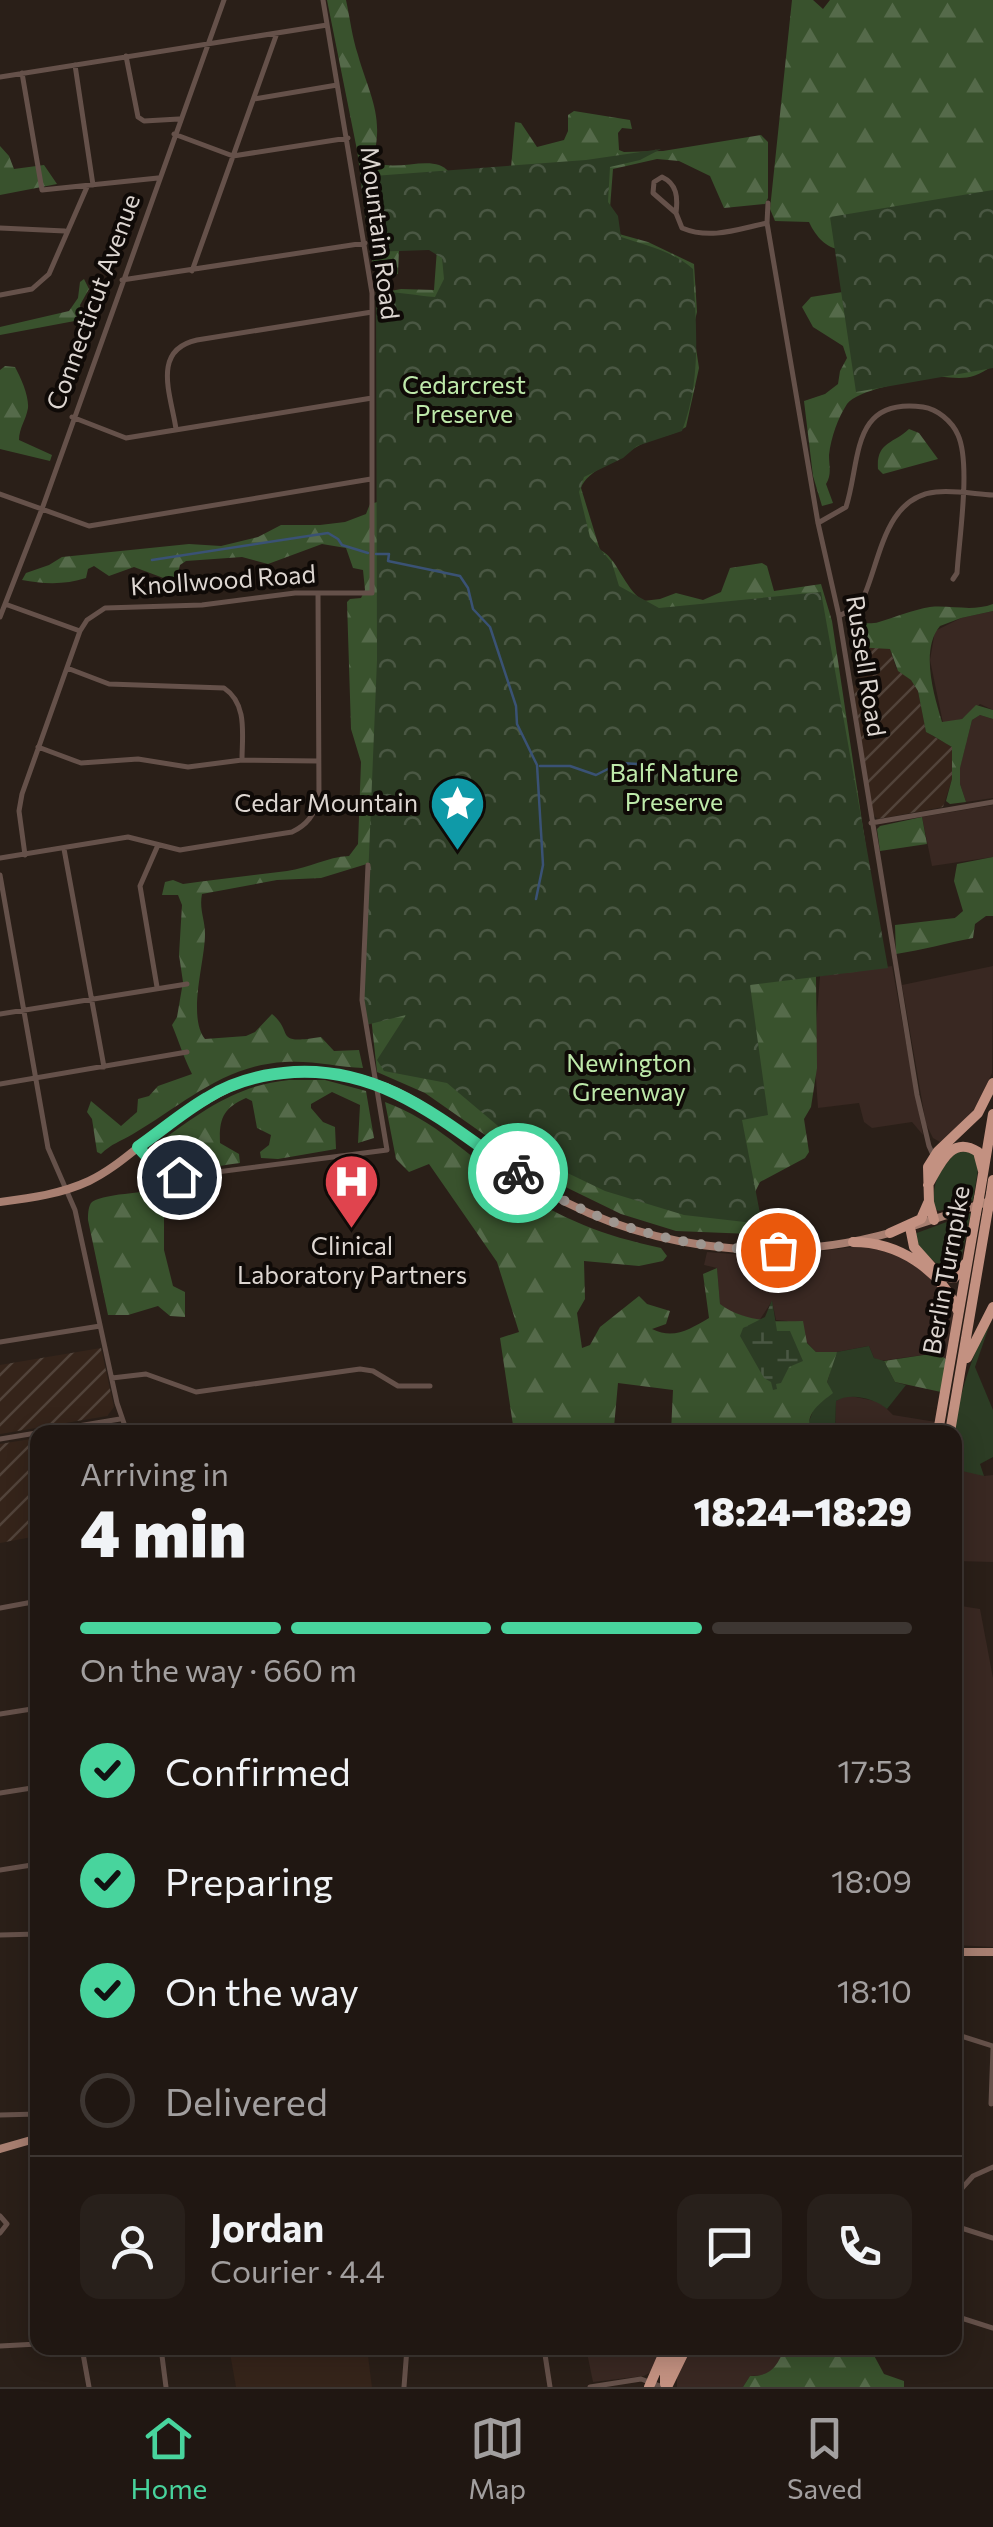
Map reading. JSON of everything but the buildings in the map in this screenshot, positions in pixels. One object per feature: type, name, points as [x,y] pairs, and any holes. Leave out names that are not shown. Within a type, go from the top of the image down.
[{"type":"highway","points":[[929,1222],[927,1172],[973,1119],[993,1083]]},
{"type":"highway","name":"Berlin Turnpike","points":[[951,1425],[985,1203],[983,1171],[993,1114]]},
{"type":"highway","points":[[939,1157],[967,1146],[978,1152],[983,1171]]},
{"type":"highway","name":"Berlin Turnpike","points":[[939,1425],[969,1254],[993,1180]]},
{"type":"highway","points":[[890,1233],[921,1220],[929,1202]]},
{"type":"highway","points":[[910,1227],[914,1247],[959,1312]]},
{"type":"highway","points":[[852,1242],[897,1250],[943,1278],[954,1278],[969,1254]]},
{"type":"highway","points":[[956,1392],[974,1340],[993,1307]]},
{"type":"highway","points":[[650,2384],[662,2355]]},
{"type":"highway","points":[[665,2387],[665,2371],[672,2355]]},
{"type":"highway","points":[[665,2387],[682,2355]]},
{"type":"main road","points":[[0,1202],[65,1190],[112,1168],[207,1098],[246,1080],[302,1072],[363,1079],[386,1087],[421,1105],[530,1182],[582,1210],[686,1243],[736,1249],[803,1249],[890,1233],[985,1203]]},
{"type":"main road","points":[[962,1954],[993,1952]]},
{"type":"main road","points":[[0,2148],[30,2140]]},
{"type":"street","name":"Connecticut Avenue","points":[[0,617],[224,0]]},
{"type":"street","name":"Mountain Road","points":[[322,0],[348,138],[372,312],[372,593]]},
{"type":"street","points":[[0,77],[327,25]]},
{"type":"street","points":[[192,270],[277,33]]},
{"type":"street","points":[[126,56],[135,112],[141,120],[180,119]]},
{"type":"street","points":[[0,295],[32,289],[44,281],[90,186],[75,65]]},
{"type":"street","points":[[22,74],[42,190],[158,178]]},
{"type":"street","points":[[254,98],[338,85]]},
{"type":"street","points":[[174,134],[234,156],[348,138]]},
{"type":"street","points":[[676,213],[653,193],[654,182],[662,177],[675,188],[676,213],[682,228],[694,234],[716,235],[767,223]]},
{"type":"street","name":"Russell Road","points":[[768,203],[767,223],[818,523],[839,616],[926,1135],[939,1157]]},
{"type":"street","points":[[0,228],[66,232]]},
{"type":"street","points":[[122,280],[364,243]]},
{"type":"street","points":[[176,430],[167,366],[173,350],[184,342],[372,312]]},
{"type":"street","points":[[72,418],[126,438],[372,398]]},
{"type":"street","points":[[818,523],[846,507],[854,482],[857,444],[868,424],[886,411],[906,405],[930,408],[948,421],[958,436],[964,460],[957,573],[952,580]]},
{"type":"street","points":[[0,494],[89,526],[370,480]]},
{"type":"street","points":[[839,616],[860,606],[886,534],[904,505],[935,492],[993,495]]},
{"type":"street","points":[[0,858],[128,837],[180,850],[292,832],[302,827],[315,810],[318,798],[318,593]]},
{"type":"street","name":"Knollwood Road","points":[[80,631],[87,620],[105,608],[202,605],[318,593],[372,593]]},
{"type":"street","points":[[5,604],[80,631],[19,811],[25,854]]},
{"type":"street","points":[[67,668],[109,684],[224,688],[242,713],[242,760]]},
{"type":"street","points":[[38,747],[81,763],[138,760],[188,767],[242,760],[318,760]]},
{"type":"street","points":[[871,823],[993,802]]},
{"type":"street","points":[[157,987],[140,886],[158,844]]},
{"type":"street","points":[[64,848],[104,1067]]},
{"type":"street","points":[[138,1147],[170,1178],[387,1150],[362,1000],[368,865]]},
{"type":"street","points":[[0,875],[48,1148],[75,1210],[124,1425]]},
{"type":"street","points":[[0,932],[10,930]]},
{"type":"street","points":[[0,1014],[186,984]]},
{"type":"street","points":[[0,1084],[187,1052]]},
{"type":"street","points":[[0,1342],[100,1326]]},
{"type":"street","points":[[112,1378],[146,1374],[196,1392],[360,1368],[398,1386],[430,1386]]},
{"type":"street","points":[[83,1425],[122,1419]]},
{"type":"street","points":[[0,1438],[30,1433]]},
{"type":"street","points":[[0,1608],[30,1603]]},
{"type":"street","points":[[0,1714],[30,1709]]},
{"type":"street","points":[[0,1793],[30,1788]]},
{"type":"street","points":[[0,1870],[30,1865]]},
{"type":"street","points":[[0,1935],[30,1934]]},
{"type":"street","points":[[962,2036],[993,2047],[991,2104]]},
{"type":"street","points":[[0,2114],[30,2114]]},
{"type":"street","points":[[962,2188],[973,2176],[993,2167]]},
{"type":"street","points":[[0,2216],[7,2226],[0,2233]]},
{"type":"street","points":[[962,2228],[993,2238]]},
{"type":"street","points":[[962,2318],[993,2328]]},
{"type":"street","points":[[0,2346],[30,2344]]},
{"type":"street","points":[[83,2355],[88,2387]]},
{"type":"street","points":[[161,2355],[166,2387]]},
{"type":"street","points":[[404,2387],[406,2355]]},
{"type":"street","points":[[545,2355],[550,2387]]},
{"type":"street","points":[[658,2355],[660,2360]]},
{"type":"street","points":[[590,2387],[636,2380],[665,2387]]},
{"type":"shaded area","points":[[993,611],[993,710],[980,704],[962,719],[943,723],[930,660],[935,631],[961,618]]},
{"type":"shaded area","points":[[857,647],[890,649],[896,668],[918,691],[926,732],[952,747],[952,779],[943,807],[878,819],[873,815],[853,686],[859,684]]},
{"type":"shaded area","points":[[980,715],[993,719],[993,798],[966,802],[960,767],[972,720]]},
{"type":"shaded area","points":[[993,805],[993,857],[932,866],[922,817]]},
{"type":"shaded area","points":[[892,966],[923,1135],[912,1122],[872,1128],[864,1122],[859,1103],[818,1108],[814,1051],[820,976]]},
{"type":"shaded area","points":[[993,966],[992,1073],[978,1104],[940,1142],[933,1138],[926,1124],[902,985]]},
{"type":"shaded area","points":[[869,1245],[919,1265],[953,1305],[946,1359],[937,1353],[880,1361],[874,1358],[869,1346],[816,1352],[787,1321],[776,1320],[772,1301],[759,1321],[720,1305],[717,1268],[704,1265],[707,1252],[774,1257]]},
{"type":"shaded area","points":[[101,1348],[114,1407],[107,1416],[30,1425],[30,1429],[0,1434],[0,1365]]},
{"type":"shaded area","points":[[846,1395],[880,1402],[893,1415],[936,1422],[935,1425],[835,1425],[836,1401]]},
{"type":"shaded area","points":[[30,1439],[30,1537],[0,1543],[0,1444]]},
{"type":"shaded area","points":[[962,1464],[984,1476],[993,1475],[993,1562],[962,1561]]},
{"type":"shaded area","points":[[962,1606],[980,1609],[993,1678],[993,1947],[962,1945]]},
{"type":"shaded area","points":[[230,2355],[368,2355],[372,2387],[236,2387]]},
{"type":"shaded area","points":[[587,2355],[659,2355],[651,2372],[644,2376],[593,2382]]},
{"type":"shaded area","points":[[688,2355],[782,2355],[775,2369],[766,2375],[750,2376],[743,2387],[677,2387],[677,2377]]},
{"type":"green space","points":[[327,0],[346,0],[376,115],[374,155],[379,164],[436,164],[449,172],[511,168],[515,122],[521,123],[537,147],[564,140],[568,115],[574,111],[630,120],[632,129],[622,128],[618,133],[619,150],[624,152],[663,151],[761,135],[768,142],[765,204],[724,208],[710,176],[679,161],[657,159],[613,169],[610,208],[619,234],[648,242],[694,264],[697,312],[693,328],[699,368],[686,427],[616,458],[590,476],[581,488],[600,550],[643,601],[676,593],[703,600],[721,592],[730,568],[762,563],[767,566],[774,591],[821,584],[832,621],[882,955],[856,972],[816,974],[817,1068],[811,1107],[804,1119],[809,1152],[805,1158],[760,1182],[754,1194],[751,1234],[676,1231],[621,1214],[545,1177],[425,1093],[377,1072],[369,998],[373,865],[370,863],[321,878],[277,880],[202,894],[205,934],[197,1003],[197,1017],[205,1039],[246,1036],[272,1014],[290,1038],[321,1037],[334,1051],[359,1050],[363,1068],[295,1062],[242,1070],[205,1088],[101,1154],[97,1152],[92,1119],[87,1112],[91,1101],[121,1126],[137,1112],[138,1099],[149,1096],[158,1086],[192,1074],[172,1025],[183,982],[179,955],[182,905],[178,895],[162,895],[165,882],[183,884],[295,870],[349,856],[358,844],[361,762],[351,729],[347,602],[361,598],[365,590],[363,570],[353,568],[346,548],[322,544],[268,564],[242,557],[186,561],[180,565],[177,577],[166,579],[134,567],[109,576],[94,566],[88,569],[86,578],[70,582],[22,580],[26,573],[62,557],[189,544],[221,546],[258,537],[281,525],[345,522],[366,514],[370,504],[392,498],[375,294],[401,289],[434,290],[437,249],[399,250],[398,274],[378,276],[373,267],[357,150]]},
{"type":"green space","points":[[792,0],[813,0],[823,9],[830,0],[993,0],[993,365],[968,377],[908,381],[853,399],[841,415],[830,448],[826,484],[833,503],[822,506],[813,476],[804,401],[825,394],[838,384],[847,358],[843,346],[813,327],[802,307],[811,297],[855,290],[838,249],[824,242],[809,222],[775,221],[770,209]]},
{"type":"green space","points":[[0,146],[14,169],[44,165],[57,184],[0,195]]},
{"type":"green space","points":[[661,149],[640,160],[610,167],[608,202],[618,216],[621,237],[669,254],[693,269],[693,392],[682,431],[637,446],[623,458],[584,477],[579,492],[590,537],[612,563],[619,586],[659,608],[821,592],[888,968],[750,985],[768,1115],[742,1120],[762,1224],[684,1215],[605,1191],[555,1167],[516,1141],[447,1083],[384,1071],[377,1060],[406,1015],[366,1025],[363,1001],[377,660],[376,292],[435,297],[444,279],[442,258],[429,250],[370,252],[360,177],[586,160]]},
{"type":"green space","points":[[993,190],[993,368],[856,392],[830,217]]},
{"type":"green space","points":[[84,279],[89,289],[80,305],[80,320],[0,335],[0,327],[69,311]]},
{"type":"green space","points":[[15,367],[27,398],[19,440],[52,455],[50,461],[0,449],[0,370]]},
{"type":"green space","points":[[909,429],[919,433],[938,459],[883,474],[878,469],[880,453]]},
{"type":"green space","points":[[993,604],[993,611],[940,626],[931,647],[931,673],[942,722],[962,719],[976,705],[993,710],[993,719],[980,715],[972,720],[960,768],[966,802],[950,804],[946,801],[952,779],[952,747],[926,732],[918,691],[898,671],[890,649],[854,647],[849,626],[876,623],[930,607]]},
{"type":"green space","points":[[922,817],[927,844],[880,851],[880,826]]},
{"type":"green space","points":[[993,857],[993,916],[975,924],[973,938],[896,954],[895,925],[955,918],[963,911],[954,881],[957,864]]},
{"type":"green space","points":[[289,1080],[325,1080],[366,1091],[374,1138],[358,1143],[360,1105],[332,1092],[311,1104],[311,1108],[323,1122],[335,1127],[336,1149],[278,1159],[261,1158],[260,1152],[269,1145],[271,1135],[257,1128],[252,1101],[246,1098],[227,1110],[220,1127],[220,1143],[239,1154],[240,1163],[194,1169],[165,1158],[159,1147],[161,1141],[221,1101],[253,1087]]},
{"type":"green space","points":[[385,1102],[436,1129],[549,1209],[601,1232],[661,1248],[667,1256],[663,1261],[639,1266],[584,1261],[585,1299],[577,1313],[582,1348],[590,1345],[600,1327],[639,1296],[647,1304],[670,1311],[666,1324],[652,1329],[660,1332],[682,1332],[709,1318],[703,1274],[717,1268],[720,1304],[760,1320],[803,1321],[807,1343],[816,1352],[837,1352],[827,1382],[833,1393],[818,1405],[809,1425],[671,1425],[673,1390],[618,1383],[614,1425],[513,1425],[500,1338],[519,1332],[497,1262],[429,1164],[409,1172],[396,1159]]},
{"type":"green space","points":[[957,1151],[975,1152],[979,1163],[973,1201],[939,1211],[935,1209],[935,1184]]},
{"type":"green space","points":[[164,1190],[164,1250],[173,1286],[185,1292],[185,1317],[170,1316],[158,1306],[128,1315],[108,1315],[88,1220],[90,1205],[103,1197]]},
{"type":"green space","points":[[971,1213],[959,1269],[949,1275],[917,1246],[914,1234]]},
{"type":"green space","points":[[772,1300],[777,1331],[790,1331],[803,1361],[789,1367],[773,1390],[740,1336],[743,1328],[765,1317]]},
{"type":"green space","points":[[993,1315],[975,1367],[993,1410],[993,1457],[980,1464],[984,1476],[962,1471],[962,1425],[956,1425],[977,1348]]},
{"type":"green space","points":[[869,1346],[874,1358],[884,1361],[895,1382],[906,1385],[887,1409],[862,1398],[841,1398],[836,1401],[835,1425],[808,1425],[814,1408],[832,1393],[827,1382],[837,1352]]},
{"type":"green space","points":[[937,1353],[946,1359],[941,1392],[895,1382],[884,1361]]},
{"type":"green space","points":[[782,2355],[874,2355],[884,2374],[904,2381],[904,2387],[743,2387],[750,2376],[763,2374]]},
{"type":"waterway","points":[[152,560],[328,533],[342,545],[368,553]]},
{"type":"waterway","points":[[376,554],[389,554],[388,561],[460,576],[468,588],[473,609],[490,627],[516,706],[517,724],[537,765],[543,865],[536,899]]},
{"type":"waterway","points":[[540,766],[570,766],[596,775],[620,763],[638,764]]},
{"type":"way so far","points":[[518,1173],[582,1210],[637,1230],[703,1246],[778,1250]]},
{"type":"place","name":"Cedar Mountain","points":[[457,852]]},
{"type":"place","name":"Clinical Laboratory Partners","points":[[352,1230]]},
{"type":"route","points":[[179,1177],[164,1175],[138,1147],[222,1090],[246,1080],[302,1072],[346,1075],[397,1092],[518,1173]]},
{"type":"park label","name":"Cedarcrest Preserve","points":[[464,400]]},
{"type":"park label","name":"Balf Nature Preserve","points":[[674,788]]},
{"type":"park label","name":"Newington Greenway","points":[[629,1078]]}]
